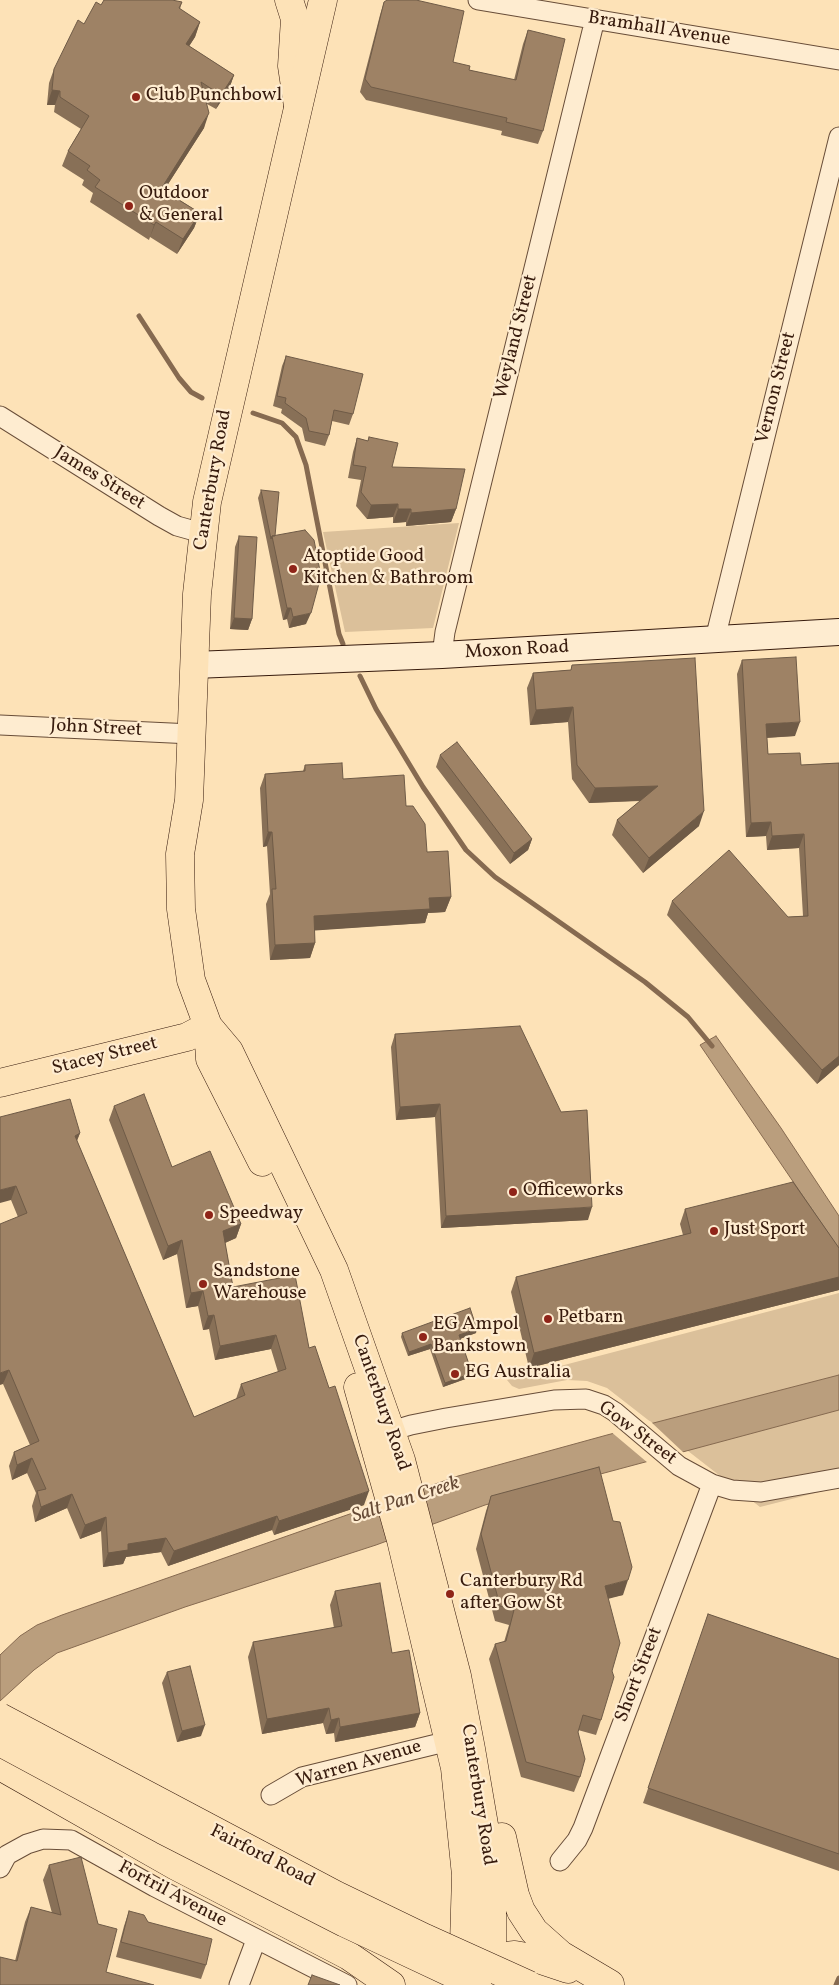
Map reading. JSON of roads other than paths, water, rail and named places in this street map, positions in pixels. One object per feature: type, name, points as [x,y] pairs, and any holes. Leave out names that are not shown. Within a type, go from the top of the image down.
[{"type":"main road","points":[[289,0],[296,19],[292,66],[298,106]]},
{"type":"main road","name":"Canterbury Road","points":[[323,0],[213,466],[202,533],[194,665],[189,800],[180,854],[181,909],[191,980],[208,1026],[229,1051],[334,1270],[411,1536],[456,1676],[489,1854],[493,1957],[492,1985]]},
{"type":"main road","name":"Moxon Road","points":[[194,665],[442,655],[839,632]]},
{"type":"main road","name":"Stacey Street","points":[[0,1083],[187,1037],[208,1026]]},
{"type":"main road","name":"Canterbury Road","points":[[411,1536],[459,1799],[466,1875],[466,1980]]},
{"type":"main road","name":"Fairford Road","points":[[0,1717],[328,1891],[529,1985]]},
{"type":"main road","name":"Fairford Road","points":[[0,1742],[147,1822],[345,1923],[466,1980]]},
{"type":"main road","points":[[0,1766],[176,1866],[333,1948],[368,1968],[390,1985]]},
{"type":"main road","points":[[474,1778],[496,1809],[515,1895],[528,1923],[555,1950],[612,1984]]},
{"type":"main road","points":[[466,1980],[493,1957],[516,1955],[532,1958],[612,1984]]},
{"type":"street","name":"Bramhall Avenue","points":[[478,0],[839,60]]},
{"type":"street","name":"Weyland Street","points":[[442,655],[445,632],[595,19]]},
{"type":"street","name":"Vernon Street","points":[[715,639],[839,137]]},
{"type":"street","name":"James Street","points":[[0,416],[158,516],[177,526],[202,533]]},
{"type":"street","name":"John Street","points":[[0,725],[192,734]]},
{"type":"street","name":"Gow Street","points":[[382,1434],[446,1418],[567,1398],[595,1401],[615,1412],[674,1462],[689,1473],[712,1484],[742,1492],[761,1492],[839,1478]]},
{"type":"street","name":"Short Street","points":[[560,1861],[577,1840],[588,1814],[712,1484]]},
{"type":"street","name":"Warren Avenue","points":[[271,1795],[302,1777],[449,1741]]},
{"type":"street","name":"Fortril Avenue","points":[[0,1868],[6,1855],[14,1849],[43,1839],[64,1839],[78,1843],[141,1880],[347,1985]]},
{"type":"street","points":[[239,1985],[256,1940]]},
{"type":"water","points":[[716,1036],[781,1128],[839,1216],[839,1249],[700,1045]]},
{"type":"water","name":"Salt Pan Creek","points":[[839,1375],[839,1410],[485,1505],[376,1545],[185,1607],[57,1653],[34,1670],[0,1701],[0,1655],[20,1636],[37,1625],[62,1615],[458,1476]]},
{"type":"waterway","points":[[139,316],[179,378],[191,392],[202,398]]},
{"type":"waterway","points":[[253,413],[282,423],[296,437],[306,465],[339,634],[343,644]]},
{"type":"waterway","points":[[360,676],[376,709],[423,787],[466,850],[495,877],[645,982],[688,1017],[712,1046]]},
{"type":"waterway","points":[[836,1985],[839,1978]]},
{"type":"place","name":"Club Punchbowl","points":[[136,97]]},
{"type":"place","name":"Outdoor & General","points":[[129,206]]},
{"type":"place","name":"Atoptide Good Kitchen & Bathroom","points":[[293,569]]},
{"type":"place","name":"Officeworks","points":[[513,1192]]},
{"type":"place","name":"Speedway","points":[[209,1215]]},
{"type":"place","name":"Just Sport","points":[[714,1231]]},
{"type":"place","name":"Sandstone Warehouse","points":[[203,1284]]},
{"type":"place","name":"Petbarn","points":[[548,1319]]},
{"type":"place","name":"EG Ampol Bankstown","points":[[423,1337]]},
{"type":"place","name":"EG Australia","points":[[455,1374]]},
{"type":"place","name":"Canterbury Rd after Gow St","points":[[450,1594]]}]
